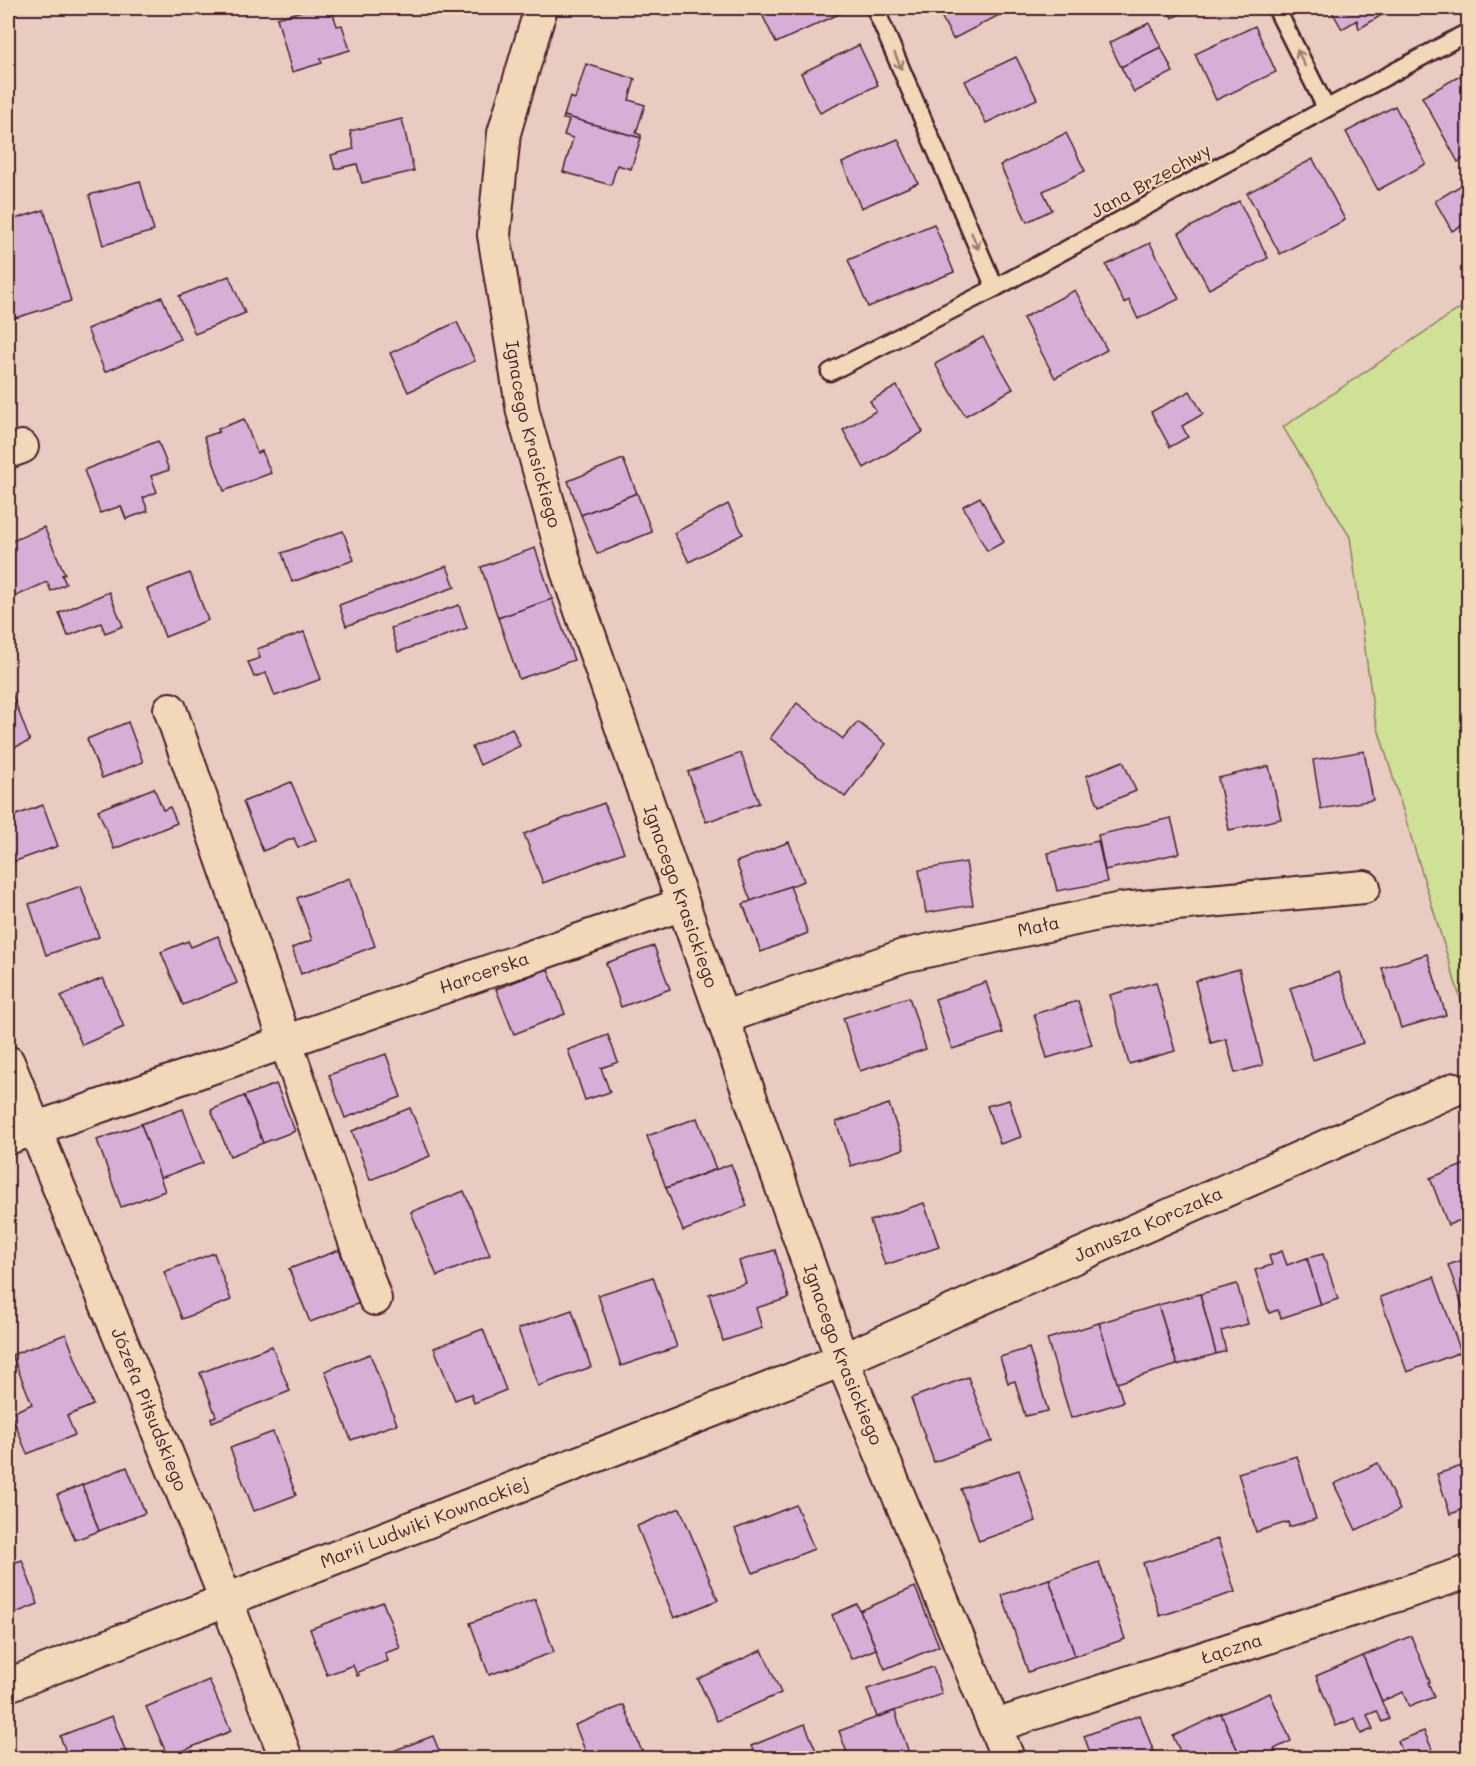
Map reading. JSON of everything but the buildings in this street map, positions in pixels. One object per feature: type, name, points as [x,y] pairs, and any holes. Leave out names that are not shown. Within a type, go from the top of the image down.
[{"type":"street","name":"Ignacego Krasickiego","points":[[541,8],[504,133],[494,236],[523,412],[567,571],[842,1360],[1008,1758]]},
{"type":"street","points":[[170,709],[375,1299]]},
{"type":"street","name":"Mała","points":[[722,1018],[903,956],[1121,909],[1364,887]]},
{"type":"street","name":"Harcerska","points":[[20,1133],[683,904]]},
{"type":"street","name":"Józefa Piłsudskiego","points":[[8,1062],[20,1133],[226,1602],[286,1758]]},
{"type":"street","name":"Janusza Korczaka","points":[[842,1360],[1455,1089]]},
{"type":"street","name":"Marii Ludwiki Kownackiej","points":[[8,1686],[842,1360]]},
{"type":"street","name":"Łączna","points":[[995,1726],[1468,1572]]},
{"type":"lane","points":[[875,8],[995,288]]},
{"type":"lane","points":[[1276,8],[1326,108]]},
{"type":"lane","name":"Jana Brzechwy","points":[[830,372],[995,288],[1468,32]]},
{"type":"green space","points":[[1468,303],[1468,1024],[1374,715],[1350,537],[1283,427]]}]
